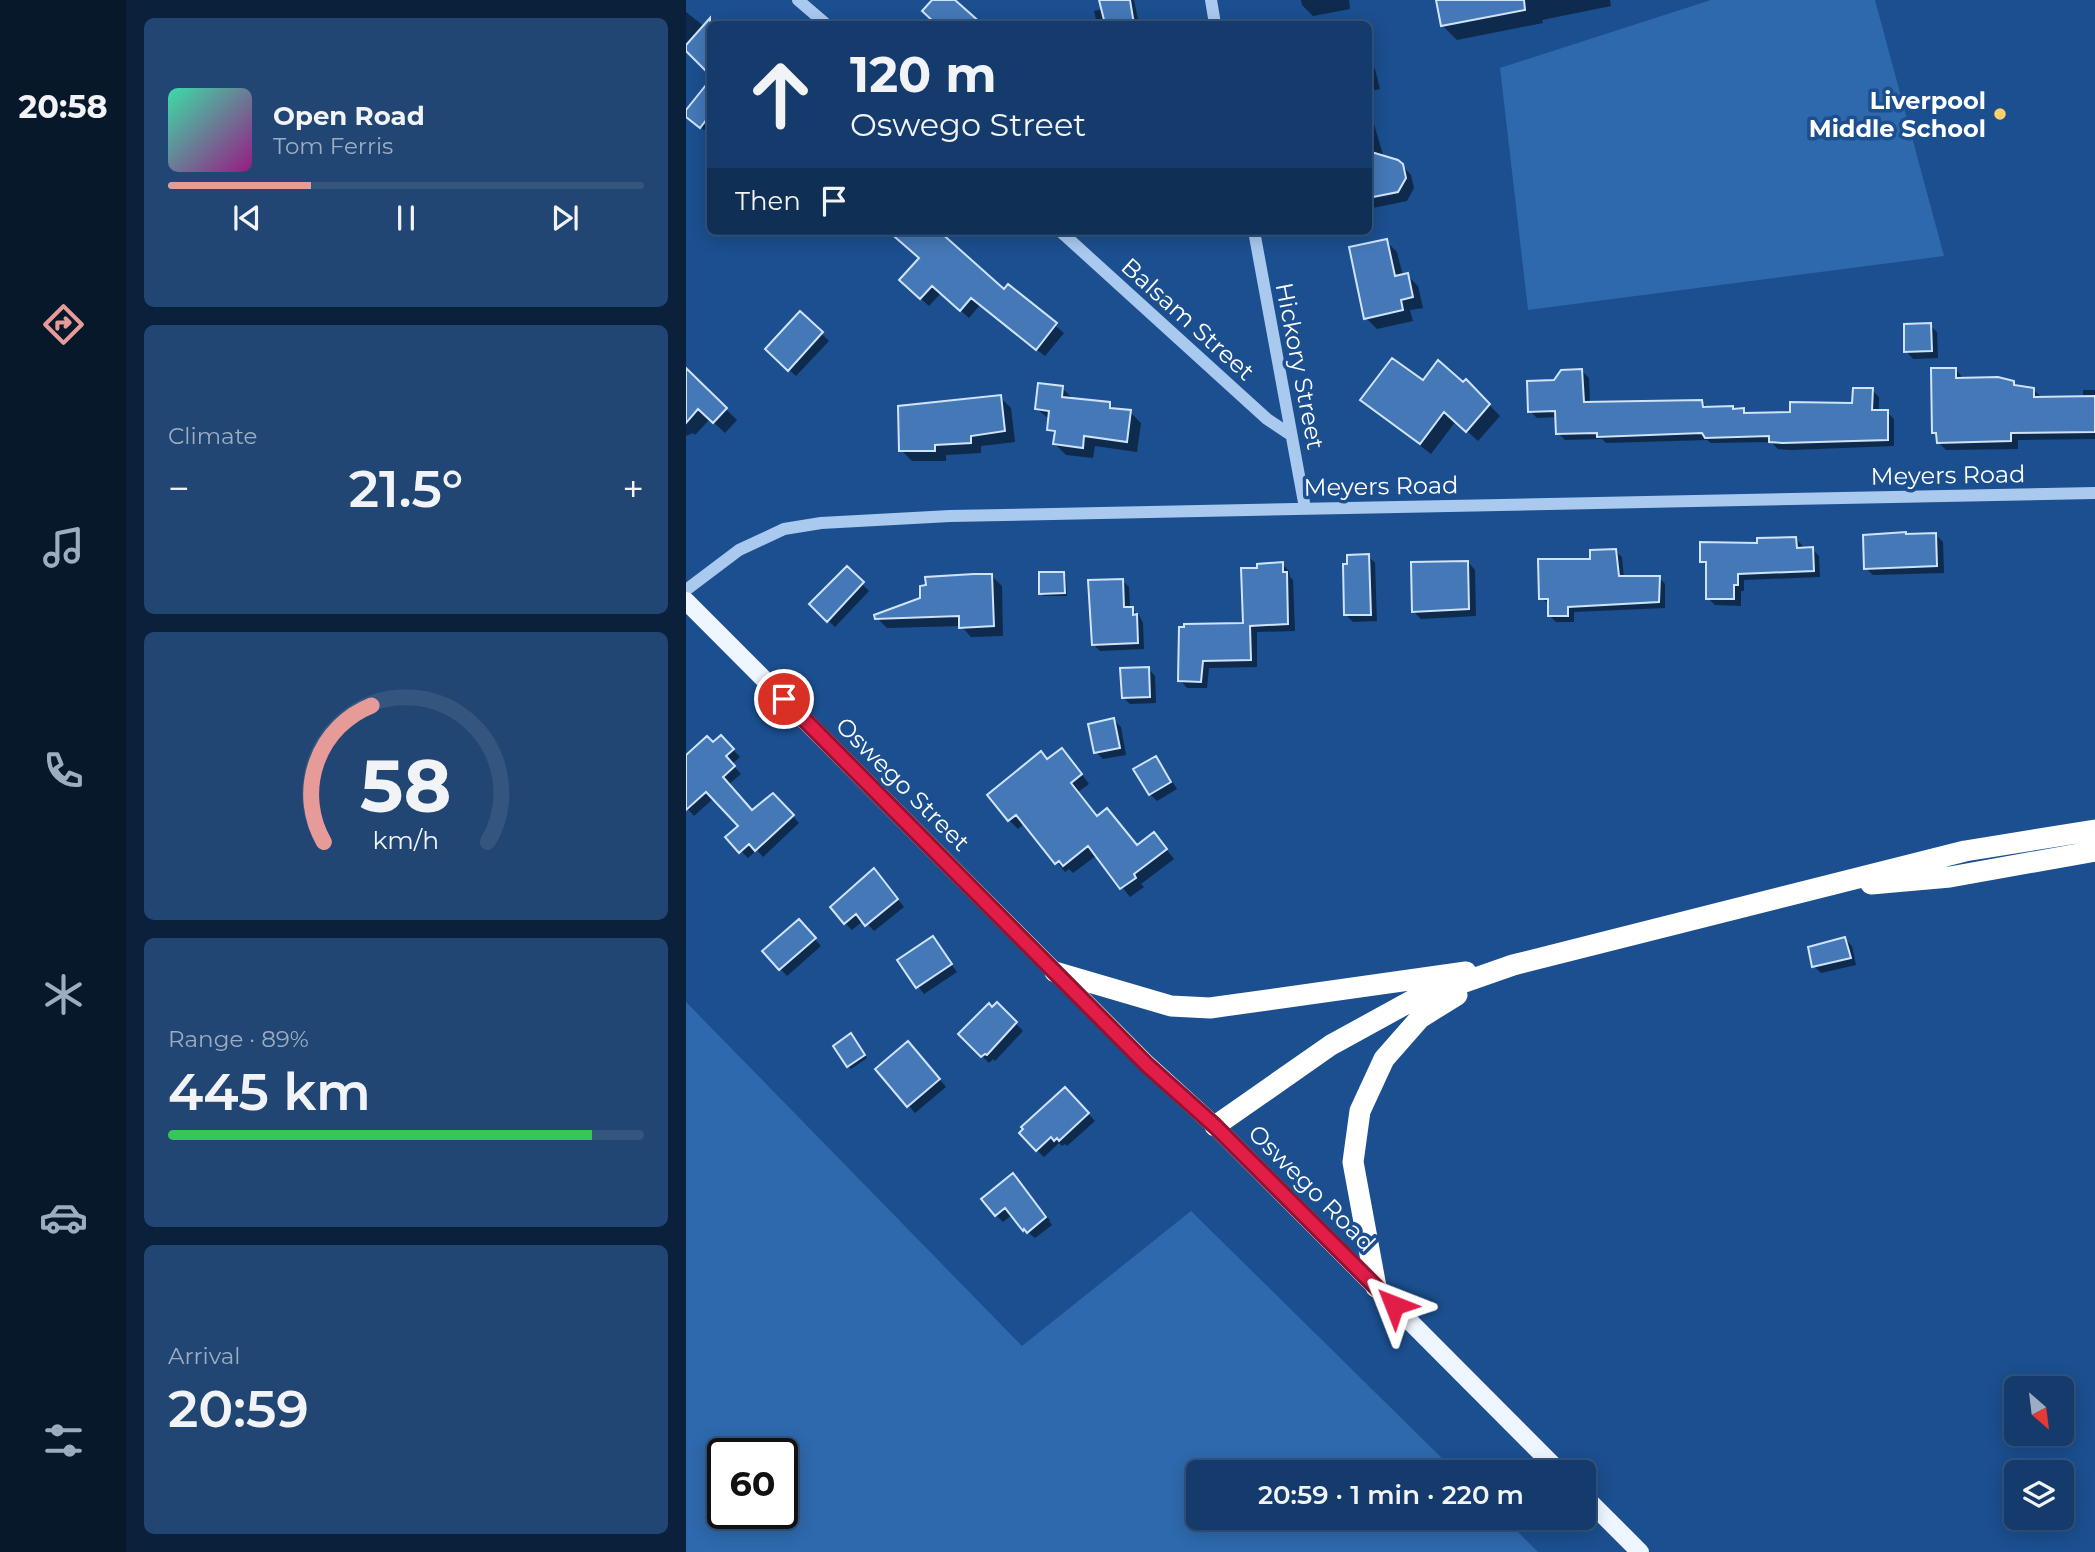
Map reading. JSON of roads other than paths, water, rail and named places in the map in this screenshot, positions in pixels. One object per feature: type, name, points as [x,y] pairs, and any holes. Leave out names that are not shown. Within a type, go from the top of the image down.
[{"type":"highway","points":[[1215,1126],[1331,1045],[1413,1000],[1513,965],[1965,851],[2095,830]]},
{"type":"highway","points":[[1803,890],[1950,877],[2095,851]]},
{"type":"highway","points":[[1055,972],[1171,1006],[1210,1008],[1513,965]]},
{"type":"highway","points":[[1376,1287],[1353,1161],[1360,1111],[1384,1059],[1420,1018],[1513,965]]},
{"type":"main road","name":"Oswego Street","points":[[686,601],[1055,972]]},
{"type":"main road","name":"Oswego Road","points":[[1055,972],[1147,1065],[1215,1126],[1548,1460]]},
{"type":"main road","points":[[1596,1508],[1640,1552]]},
{"type":"street","points":[[798,0],[822,21]]},
{"type":"street","points":[[1211,0],[1215,21]]},
{"type":"street","name":"Balsam Street","points":[[1064,235],[1267,419],[1291,435]]},
{"type":"street","name":"Hickory Street","points":[[1255,235],[1305,508]]},
{"type":"street","name":"Meyers Road","points":[[686,590],[739,550],[785,529],[821,523],[950,516],[2095,493]]},
{"type":"place","name":"Liverpool Middle School","points":[[2000,114]]}]
